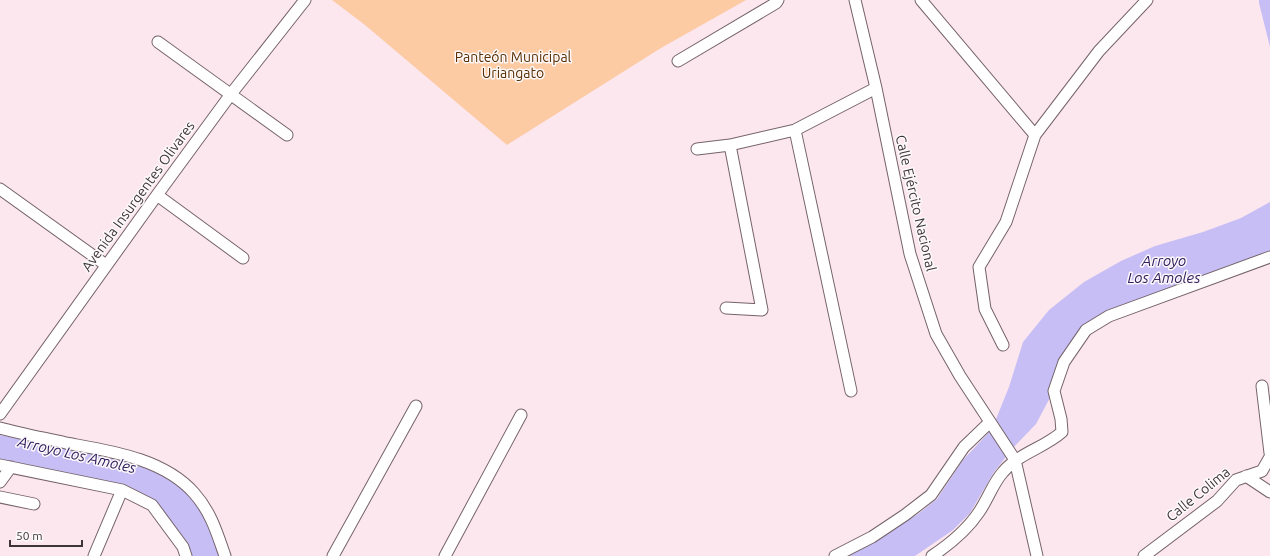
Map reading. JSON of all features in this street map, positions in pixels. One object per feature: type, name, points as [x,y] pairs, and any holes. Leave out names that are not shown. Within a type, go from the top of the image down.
[{"type":"street","name":"Avenida Insurgentes Olivares","points":[[0,414],[106,265],[231,94],[305,0]]},
{"type":"street","points":[[678,61],[776,3],[778,0]]},
{"type":"street","name":"Calle Ejército Nacional","points":[[855,0],[876,88],[910,254],[936,334],[960,376],[1013,456],[1037,556]]},
{"type":"street","points":[[920,0],[1035,135]]},
{"type":"street","points":[[1003,345],[985,310],[979,267],[1006,222],[1035,135],[1099,52],[1147,0]]},
{"type":"street","points":[[158,42],[287,135]]},
{"type":"street","points":[[696,149],[730,145],[795,130],[876,88]]},
{"type":"street","points":[[795,130],[851,391]]},
{"type":"street","points":[[726,308],[762,310],[730,145]]},
{"type":"street","points":[[0,189],[106,265]]},
{"type":"street","points":[[157,195],[243,258]]},
{"type":"street","points":[[932,556],[964,530],[979,512],[1013,456],[1055,438],[1062,432],[1061,419],[1054,391],[1064,362],[1086,330],[1109,316],[1270,258]]},
{"type":"street","points":[[1262,386],[1270,453]]},
{"type":"street","points":[[333,556],[416,406]]},
{"type":"street","points":[[445,556],[521,416]]},
{"type":"street","points":[[835,556],[872,537],[905,515],[931,495],[964,448],[991,423]]},
{"type":"street","points":[[0,428],[132,456],[157,467],[177,479],[194,492],[214,523],[225,556]]},
{"type":"street","name":"Calle Colima","points":[[1144,556],[1217,501],[1236,480],[1262,471],[1270,457]]},
{"type":"street","points":[[0,482],[6,466],[122,490],[152,505],[183,547],[186,556]]},
{"type":"street","points":[[1246,476],[1270,492]]},
{"type":"street","points":[[94,556],[122,490]]},
{"type":"street","points":[[0,497],[34,504]]},
{"type":"green space","name":"Panteón Municipal Uriangato","points":[[332,0],[746,0],[661,48],[507,145],[365,25]]},
{"type":"water","points":[[1259,0],[1270,0],[1270,47],[1259,3]]},
{"type":"water","name":"Arroyo Los Amoles","points":[[1270,202],[1270,257],[1086,330],[1036,424],[1013,448],[994,472],[970,513],[953,530],[915,556],[849,556],[918,514],[937,499],[963,460],[992,429],[1009,387],[1023,342],[1049,310],[1084,282],[1121,261],[1155,246],[1203,232],[1241,218]]},
{"type":"water","name":"Arroyo Los Amoles","points":[[0,435],[131,459],[156,472],[180,486],[198,507],[208,525],[221,556],[190,556],[154,502],[0,460]]}]
